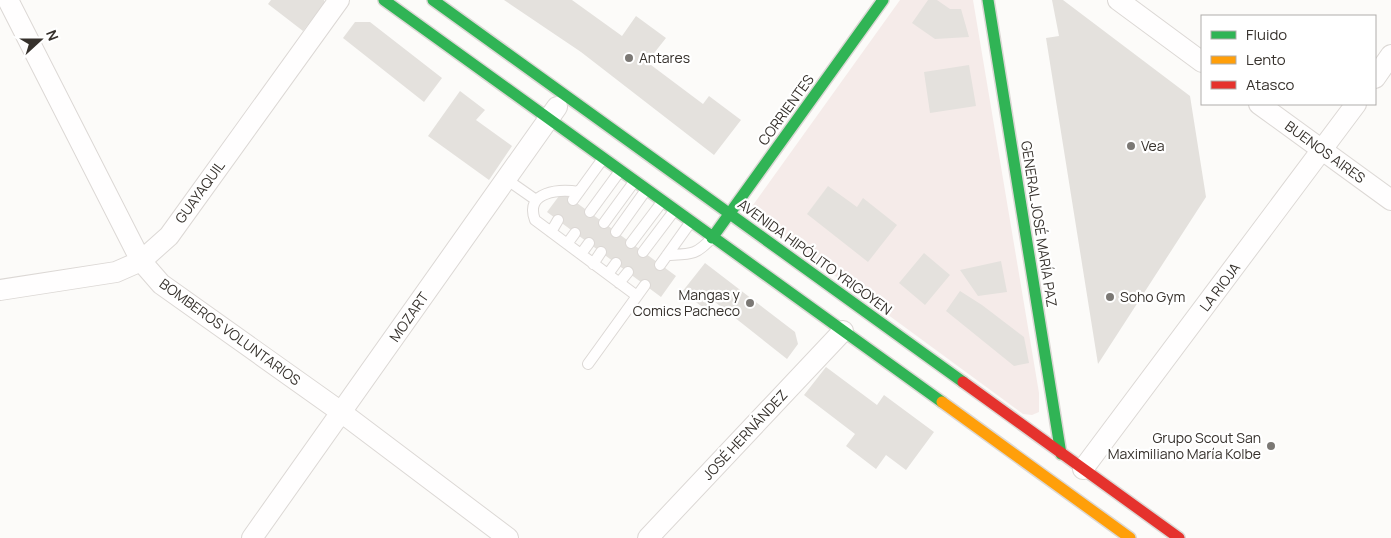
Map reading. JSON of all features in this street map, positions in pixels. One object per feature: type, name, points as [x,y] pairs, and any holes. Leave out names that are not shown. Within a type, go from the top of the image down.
[{"type":"main road","points":[[384,0],[674,211],[1130,538]]},
{"type":"main road","name":"AVENIDA HIPÓLITO YRIGOYEN","points":[[433,0],[1179,538]]},
{"type":"main road","name":"CORRIENTES","points":[[712,238],[883,0]]},
{"type":"main road","name":"GENERAL JOSÉ MARÍA PAZ","points":[[988,0],[1061,454]]},
{"type":"street","name":"BOMBEROS VOLUNTARIOS","points":[[8,0],[141,261],[161,284],[341,412],[508,538]]},
{"type":"street","name":"GUAYAQUIL","points":[[0,290],[116,272],[141,261],[168,236],[339,0]]},
{"type":"street","points":[[1118,0],[1201,61]]},
{"type":"street","points":[[1376,77],[1391,55]]},
{"type":"street","name":"MOZART","points":[[252,538],[565,95]]},
{"type":"street","name":"BUENOS AIRES","points":[[1260,105],[1391,200]]},
{"type":"street","name":"LA RIOJA","points":[[1083,469],[1355,105]]},
{"type":"street","name":"JOSÉ HERNÁNDEZ","points":[[648,538],[843,331]]},
{"type":"lane","points":[[603,159],[576,196],[556,190],[541,196],[536,200],[533,214],[535,220],[550,232],[637,296]]},
{"type":"lane","points":[[590,212],[620,171]]},
{"type":"lane","points":[[506,179],[536,200]]},
{"type":"lane","points":[[604,223],[634,182]]},
{"type":"lane","points":[[616,232],[646,190]]},
{"type":"lane","points":[[631,243],[662,202]]},
{"type":"lane","points":[[643,252],[674,211]]},
{"type":"lane","points":[[550,232],[558,220]]},
{"type":"lane","points":[[660,265],[691,223]]},
{"type":"lane","points":[[567,244],[575,232]]},
{"type":"lane","points":[[667,255],[697,252],[712,238]]},
{"type":"lane","points":[[581,254],[589,243]]},
{"type":"lane","points":[[593,264],[602,252]]},
{"type":"lane","points":[[608,274],[616,263]]},
{"type":"lane","points":[[619,283],[628,272]]},
{"type":"lane","points":[[588,364],[646,285]]},
{"type":"shaded area","points":[[900,0],[973,0],[1039,393],[1039,412],[1032,415],[1023,414],[748,212]]},
{"type":"building","points":[[271,0],[324,0],[325,3],[303,31],[268,4]]},
{"type":"building","points":[[504,0],[572,0],[622,36],[636,16],[666,38],[647,62],[703,104],[709,96],[741,120],[714,155],[581,52]]},
{"type":"building","points":[[928,0],[937,0],[950,9],[961,9],[969,37],[935,39],[912,23]]},
{"type":"building","name":"Vea","points":[[1052,0],[1063,0],[1190,96],[1206,197],[1098,364],[1046,38],[1059,36]]},
{"type":"building","points":[[355,22],[370,22],[442,78],[424,102],[343,38]]},
{"type":"building","points":[[969,65],[976,106],[930,113],[924,72]]},
{"type":"building","points":[[460,91],[485,110],[476,120],[512,146],[489,180],[428,136]]},
{"type":"building","points":[[828,186],[857,207],[863,198],[897,225],[868,262],[807,214]]},
{"type":"building","points":[[562,192],[676,276],[661,297],[547,212]]},
{"type":"building","points":[[924,253],[950,275],[925,305],[899,283]]},
{"type":"building","points":[[1001,261],[1007,292],[978,296],[960,270]]},
{"type":"building","points":[[705,263],[795,332],[798,344],[787,359],[715,302],[708,311],[682,292]]},
{"type":"building","points":[[960,291],[1024,337],[1029,363],[1014,366],[946,311]]},
{"type":"building","points":[[826,367],[877,405],[884,395],[934,432],[906,470],[886,455],[876,469],[846,446],[855,434],[804,395]]},
{"type":"traffic: fast","points":[[384,0],[942,402]]},
{"type":"traffic: fast","points":[[433,0],[963,382]]},
{"type":"traffic: fast","points":[[712,238],[883,0]]},
{"type":"traffic: fast","points":[[988,0],[1061,454]]},
{"type":"traffic: slow","points":[[942,402],[1130,538]]},
{"type":"traffic: jam","points":[[963,382],[1179,538]]},
{"type":"place","name":"Antares","points":[[629,58]]},
{"type":"place","name":"Vea","points":[[1131,146]]},
{"type":"place","name":"Soho Gym","points":[[1110,297]]},
{"type":"place","name":"Mangas y Comics Pacheco","points":[[750,303]]},
{"type":"place","name":"Grupo Scout San Maximiliano María Kolbe","points":[[1271,446]]}]
